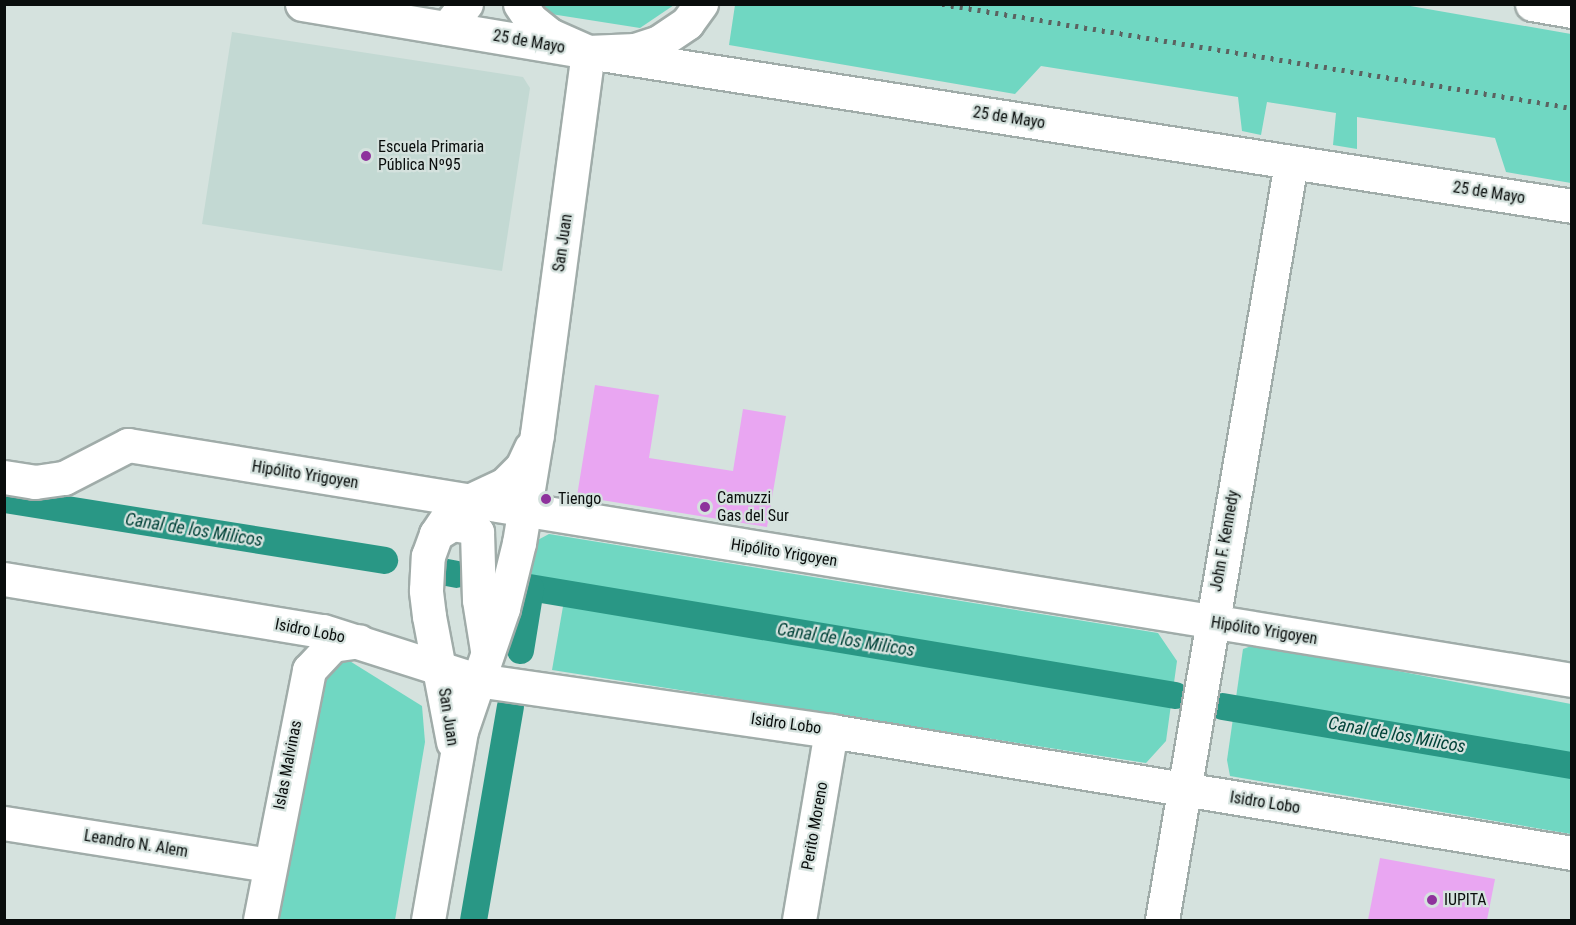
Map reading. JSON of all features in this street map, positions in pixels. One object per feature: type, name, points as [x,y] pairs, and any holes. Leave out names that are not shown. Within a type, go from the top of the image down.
[{"type":"street","name":"25 de Mayo","points":[[302,4],[457,16],[588,52],[1572,206]]},
{"type":"street","points":[[520,4],[530,19],[550,35],[588,52],[635,50],[659,42],[687,23],[701,4]]},
{"type":"street","points":[[1532,4],[1572,11]]},
{"type":"street","name":"San Juan","points":[[428,921],[454,762],[482,667],[503,608],[524,511],[537,434],[588,52]]},
{"type":"street","name":"John F. Kennedy","points":[[1162,921],[1211,622],[1291,163]]},
{"type":"street","name":"San Juan","points":[[454,762],[426,590],[428,556],[436,534],[448,516],[467,502],[505,484],[522,467],[537,434]]},
{"type":"street","name":"Hipólito Yrigoyen","points":[[4,477],[34,482],[64,478],[128,445],[467,502],[1572,680]]},
{"type":"street","points":[[436,534],[452,524],[471,527],[477,532],[482,667]]},
{"type":"street","name":"Isidro Lobo","points":[[4,579],[323,631],[359,641],[440,670],[482,667],[831,731],[1572,853]]},
{"type":"street","name":"Islas Malvinas","points":[[260,921],[268,866],[309,670],[332,645],[359,641]]},
{"type":"street","name":"Perito Moreno","points":[[799,921],[831,731]]},
{"type":"street","name":"Leandro N. Alem","points":[[4,823],[268,866]]},
{"type":"shaded area","name":"Escuela Primaria Pública Nº95","points":[[232,32],[523,77],[530,88],[502,271],[202,224]]},
{"type":"green space","points":[[1399,4],[1571,34],[1571,183],[1506,172],[1495,138],[1357,117],[1357,149],[1333,145],[1336,113],[1267,102],[1261,135],[1242,131],[1238,97],[1041,66],[1015,94],[729,45],[735,5]]},
{"type":"green space","points":[[540,5],[674,5],[640,28],[551,14]]},
{"type":"green space","points":[[549,534],[1158,633],[1177,661],[1166,741],[1146,763],[552,670],[566,589],[529,583],[534,542]]},
{"type":"green space","points":[[1257,644],[1571,704],[1571,834],[1230,776],[1227,760],[1243,649]]},
{"type":"green space","points":[[340,655],[422,706],[425,742],[395,920],[273,920],[317,667]]},
{"type":"building","points":[[595,385],[659,395],[649,458],[733,471],[743,409],[786,416],[767,527],[577,496]]},
{"type":"building","name":"IUPITA","points":[[1380,858],[1495,879],[1487,920],[1368,920]]},
{"type":"waterway","name":"Canal de los Milicos","points":[[4,499],[384,560]]},
{"type":"waterway","name":"Canal de los Milicos","points":[[441,571],[456,574]]},
{"type":"waterway","name":"Canal de los Milicos","points":[[517,585],[1175,695]]},
{"type":"waterway","points":[[520,650],[530,588]]},
{"type":"waterway","points":[[473,920],[510,706]]},
{"type":"waterway","name":"Canal de los Milicos","points":[[1222,706],[1572,765]]},
{"type":"railway","points":[[942,4],[1572,108]]},
{"type":"place","name":"Escuela Primaria Pública Nº95","points":[[366,156]]},
{"type":"place","name":"Tiengo","points":[[546,499]]},
{"type":"place","name":"Camuzzi Gas del Sur","points":[[705,507]]},
{"type":"place","name":"IUPITA","points":[[1432,900]]}]
